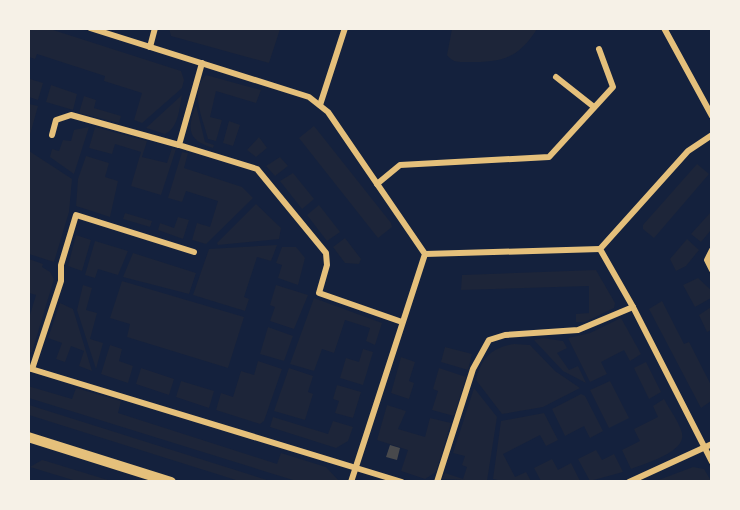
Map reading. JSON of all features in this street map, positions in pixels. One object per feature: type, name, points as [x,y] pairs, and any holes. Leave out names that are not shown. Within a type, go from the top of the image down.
[{"type":"street","points":[[90,28],[309,97],[328,112],[425,254]]},
{"type":"street","points":[[150,47],[155,28]]},
{"type":"street","points":[[320,105],[345,28]]},
{"type":"street","points":[[664,28],[711,116]]},
{"type":"street","points":[[377,184],[400,165],[549,157],[614,87],[599,49]]},
{"type":"street","points":[[179,145],[202,63]]},
{"type":"street","points":[[556,77],[594,107]]},
{"type":"street","points":[[52,135],[56,120],[71,115],[257,169],[326,254],[327,265],[320,293],[402,322]]},
{"type":"street","points":[[425,254],[600,249],[688,151],[711,135]]},
{"type":"street","points":[[194,252],[76,215],[61,265],[61,281],[30,368],[402,482]]},
{"type":"street","points":[[600,249],[633,307],[711,462]]},
{"type":"street","points":[[711,250],[707,260],[711,270]]},
{"type":"street","points":[[351,482],[425,254]]},
{"type":"street","points":[[438,482],[473,369],[489,340],[505,335],[578,330],[633,307]]},
{"type":"street","points":[[28,437],[171,482]]},
{"type":"street","points":[[629,482],[711,444]]},
{"type":"shaded area","points":[[29,28],[50,29],[181,71],[184,80],[182,88],[142,123],[134,120],[142,93],[104,81],[105,76],[37,54],[35,59],[29,57]]},
{"type":"shaded area","points":[[169,28],[280,29],[269,63],[171,36]]},
{"type":"shaded area","points":[[452,28],[537,29],[523,47],[508,57],[490,61],[462,62],[454,61],[447,55]]},
{"type":"shaded area","points":[[206,75],[261,90],[256,103],[216,91],[210,117],[222,120],[216,141],[208,139],[199,106],[198,89]]},
{"type":"shaded area","points":[[30,79],[43,83],[38,100],[29,97]]},
{"type":"shaded area","points":[[51,85],[77,94],[73,110],[46,102]]},
{"type":"shaded area","points":[[182,95],[178,117],[170,131],[165,134],[146,128]]},
{"type":"shaded area","points":[[84,96],[96,100],[94,108],[121,116],[119,123],[79,113]]},
{"type":"shaded area","points":[[28,104],[38,106],[29,138]]},
{"type":"shaded area","points":[[196,105],[205,142],[214,145],[213,148],[198,141],[191,132],[191,121]]},
{"type":"shaded area","points":[[229,121],[240,125],[233,146],[223,143]]},
{"type":"shaded area","points":[[314,126],[391,223],[392,227],[378,238],[299,138]]},
{"type":"shaded area","points":[[89,127],[74,174],[50,157],[52,149],[59,151],[63,140],[71,141],[74,130]]},
{"type":"shaded area","points":[[95,127],[147,141],[142,157],[167,163],[172,148],[176,149],[161,195],[131,186],[141,152],[115,144],[112,154],[89,148]]},
{"type":"shaded area","points":[[259,137],[267,148],[256,157],[247,150]]},
{"type":"shaded area","points":[[29,151],[72,179],[69,212],[54,262],[29,254]]},
{"type":"shaded area","points":[[182,152],[188,153],[184,168],[242,187],[253,198],[206,244],[192,240],[197,223],[210,227],[218,201],[186,191],[182,202],[168,198]]},
{"type":"shaded area","points":[[86,156],[109,163],[105,177],[118,181],[110,217],[76,206],[78,179]]},
{"type":"shaded area","points":[[280,157],[288,166],[275,176],[266,166]]},
{"type":"shaded area","points":[[697,164],[709,174],[654,238],[643,229],[643,225]]},
{"type":"shaded area","points":[[293,173],[314,199],[302,209],[280,181]]},
{"type":"shaded area","points":[[256,204],[281,228],[279,239],[218,245],[217,243]]},
{"type":"shaded area","points":[[319,205],[340,232],[327,241],[307,215]]},
{"type":"shaded area","points":[[125,213],[152,221],[150,227],[123,219]]},
{"type":"shaded area","points":[[710,213],[711,230],[701,242],[691,234]]},
{"type":"shaded area","points":[[178,217],[189,220],[183,239],[158,230],[160,223],[174,228]]},
{"type":"shaded area","points":[[76,235],[91,240],[82,271],[68,266]]},
{"type":"shaded area","points":[[345,238],[361,259],[359,264],[345,263],[333,247]]},
{"type":"shaded area","points":[[687,239],[699,250],[686,266],[676,271],[670,259]]},
{"type":"shaded area","points":[[95,241],[128,251],[118,275],[98,269],[95,278],[85,275]]},
{"type":"shaded area","points":[[277,245],[271,261],[257,257],[244,297],[249,299],[245,311],[193,295],[209,249]]},
{"type":"shaded area","points":[[282,247],[296,247],[305,258],[298,285],[278,278],[282,265],[276,263]]},
{"type":"shaded area","points":[[133,253],[196,273],[189,294],[123,277]]},
{"type":"shaded area","points":[[29,259],[43,264],[42,267],[50,272],[54,279],[32,352],[29,352],[29,318],[36,295],[29,293]]},
{"type":"shaded area","points":[[596,270],[615,303],[614,308],[585,322],[576,322],[576,314],[589,313],[589,286],[461,290],[462,275]]},
{"type":"shaded area","points":[[698,278],[711,290],[711,298],[695,307],[683,285]]},
{"type":"shaded area","points":[[122,281],[244,317],[228,368],[127,337],[130,324],[110,318]]},
{"type":"shaded area","points":[[83,285],[92,288],[86,310],[97,313],[90,339],[103,343],[96,369],[77,310]]},
{"type":"shaded area","points":[[276,285],[308,295],[294,329],[270,321],[275,307],[270,305]]},
{"type":"shaded area","points":[[314,298],[382,323],[375,345],[366,341],[370,328],[345,320],[334,353],[322,349],[314,371],[290,364]]},
{"type":"shaded area","points":[[662,301],[684,344],[689,342],[711,385],[711,401],[701,408],[649,309]]},
{"type":"shaded area","points":[[60,303],[73,309],[92,371],[79,366],[84,351],[71,346],[65,362],[56,359],[62,343],[48,338]]},
{"type":"shaded area","points":[[711,307],[711,330],[707,332],[699,315]]},
{"type":"shaded area","points":[[621,318],[641,354],[630,361],[624,350],[601,362],[607,374],[590,382],[568,338],[590,333]]},
{"type":"shaded area","points":[[268,327],[293,336],[284,361],[260,354]]},
{"type":"shaded area","points":[[543,338],[563,341],[567,348],[557,353],[569,370],[578,366],[586,383],[563,371],[534,340]]},
{"type":"shaded area","points":[[514,344],[530,345],[555,371],[580,388],[543,407],[502,414],[476,380],[484,360],[489,355],[499,348]]},
{"type":"shaded area","points":[[110,345],[122,349],[119,361],[133,366],[128,383],[101,374]]},
{"type":"shaded area","points":[[445,347],[472,354],[468,370],[441,362]]},
{"type":"shaded area","points":[[363,349],[373,352],[363,385],[340,378],[346,358],[359,362]]},
{"type":"shaded area","points":[[401,357],[415,362],[409,381],[414,383],[409,399],[391,393]]},
{"type":"shaded area","points":[[258,361],[282,369],[264,421],[260,424],[216,410],[221,393],[233,397],[241,371],[254,375]]},
{"type":"shaded area","points":[[646,362],[661,392],[649,399],[634,368]]},
{"type":"shaded area","points":[[141,368],[174,379],[169,395],[136,384]]},
{"type":"shaded area","points":[[289,368],[313,376],[308,392],[313,394],[305,420],[274,411]]},
{"type":"shaded area","points":[[439,368],[466,377],[454,416],[432,410],[438,391],[433,389]]},
{"type":"shaded area","points":[[181,381],[214,391],[209,408],[176,397]]},
{"type":"shaded area","points":[[610,381],[629,418],[609,428],[590,390]]},
{"type":"shaded area","points":[[337,385],[361,392],[353,418],[335,413],[339,401],[333,399]]},
{"type":"shaded area","points":[[28,386],[72,399],[76,388],[121,401],[118,413],[277,464],[281,453],[326,467],[339,481],[296,481],[29,398]]},
{"type":"shaded area","points":[[474,388],[497,417],[487,481],[442,479],[445,473],[463,479],[467,467],[462,465],[465,456],[453,453]]},
{"type":"shaded area","points":[[581,394],[585,396],[603,431],[590,438],[584,426],[565,436],[552,409]]},
{"type":"shaded area","points":[[664,399],[681,429],[682,440],[678,446],[663,456],[631,469],[622,450],[640,441],[634,429],[658,417],[653,406]]},
{"type":"shaded area","points":[[29,405],[270,481],[239,481],[29,415]]},
{"type":"shaded area","points":[[387,405],[406,411],[398,429],[425,437],[430,418],[451,423],[436,472],[425,479],[401,471],[408,450],[377,440]]},
{"type":"shaded area","points":[[544,413],[558,440],[546,446],[540,435],[503,454],[515,477],[526,472],[531,481],[493,479],[501,421]]},
{"type":"shaded area","points":[[273,417],[328,434],[333,421],[353,427],[348,441],[336,448],[270,427]]},
{"type":"shaded area","points":[[596,450],[602,460],[614,454],[623,472],[590,481],[578,459]]},
{"type":"shaded area","points":[[552,459],[558,470],[571,463],[580,481],[541,481],[534,468]]},
{"type":"shaded area","points":[[42,460],[111,481],[76,481],[30,467]]},
{"type":"shaded area","points":[[693,467],[704,469],[711,481],[656,481]]},
{"type":"building","points":[[390,445],[400,448],[397,460],[386,457]]}]
